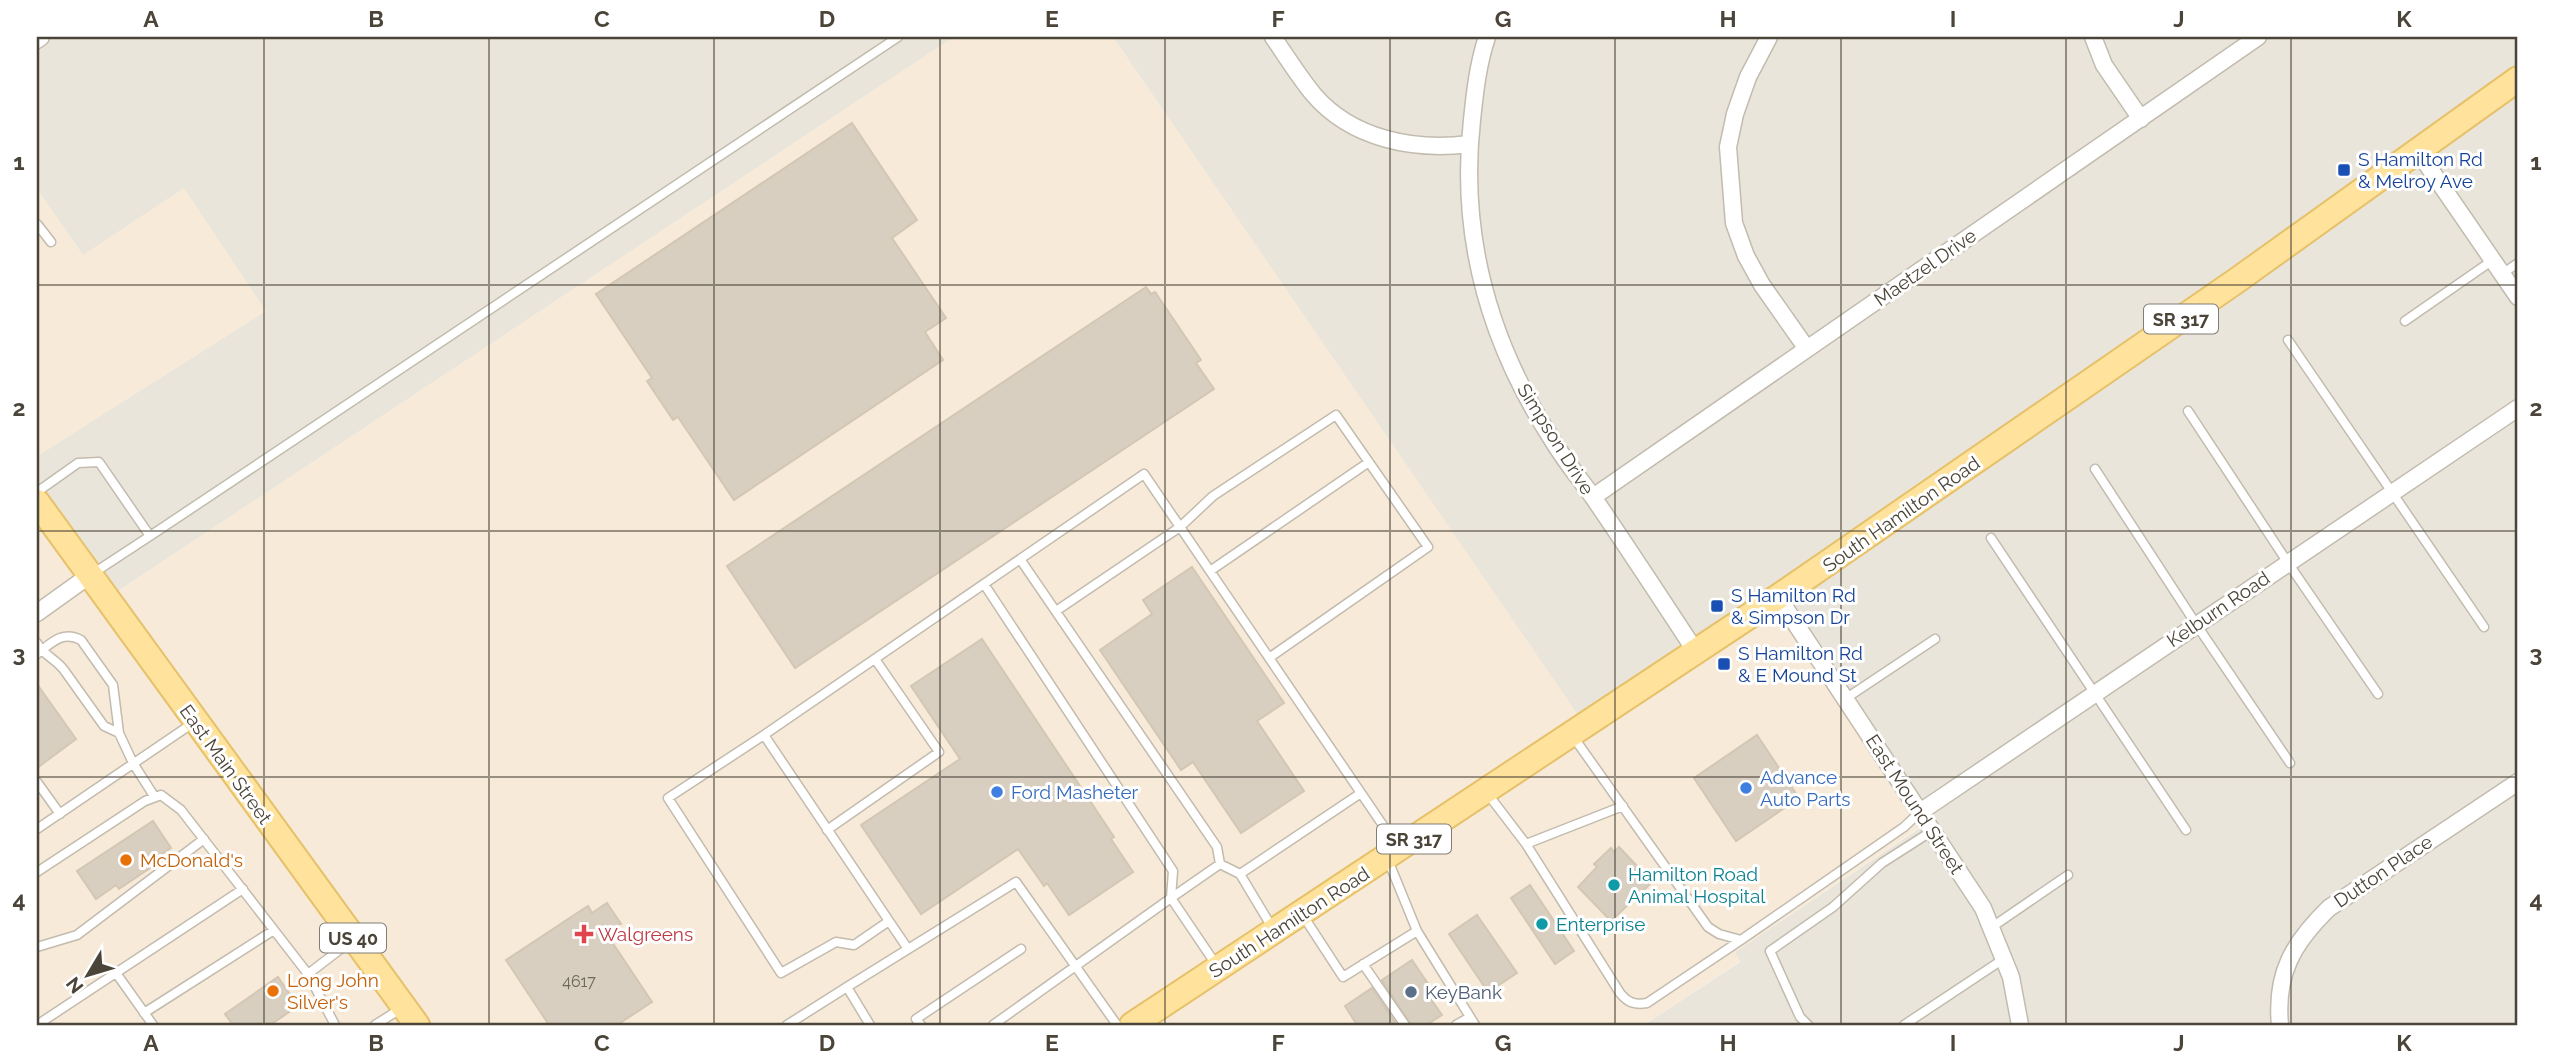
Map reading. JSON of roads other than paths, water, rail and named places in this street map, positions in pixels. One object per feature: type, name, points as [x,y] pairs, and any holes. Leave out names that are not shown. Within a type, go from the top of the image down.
[{"type":"main road","name":"South Hamilton Road","points":[[1132,1025],[1779,597],[2236,281],[2518,79]]},
{"type":"main road","name":"East Main Street","points":[[37,502],[410,1016]]},
{"type":"street","points":[[1273,37],[1315,96],[1350,125],[1408,145],[1442,148],[1469,144]]},
{"type":"street","name":"Simpson Drive","points":[[1487,37],[1478,62],[1469,144],[1468,198],[1474,251],[1491,313],[1520,383],[1553,441],[1696,652]]},
{"type":"street","points":[[1769,37],[1739,102],[1728,147],[1734,223],[1746,256],[1762,285],[1807,349]]},
{"type":"street","points":[[2093,37],[2105,65],[2141,119]]},
{"type":"street","name":"Maetzel Drive","points":[[1593,497],[2258,37]]},
{"type":"street","points":[[2417,150],[2518,297]]},
{"type":"street","name":"Kelburn Road","points":[[1920,813],[2518,408]]},
{"type":"street","points":[[37,613],[90,575]]},
{"type":"street","name":"East Mound Street","points":[[1779,597],[1967,884],[1992,928],[2011,977],[2020,1025]]},
{"type":"street","name":"Dutton Place","points":[[2280,1025],[2281,988],[2286,964],[2296,943],[2329,908],[2518,782]]},
{"type":"lane","points":[[90,575],[898,37]]},
{"type":"lane","points":[[37,224],[51,242]]},
{"type":"lane","points":[[2405,321],[2493,260]]},
{"type":"lane","points":[[2502,274],[2518,263]]},
{"type":"lane","points":[[2288,340],[2484,627]]},
{"type":"lane","points":[[2189,411],[2378,694]]},
{"type":"lane","points":[[1056,611],[1180,527],[1213,496],[1336,415],[1428,547],[1269,658]]},
{"type":"lane","points":[[1210,571],[1369,462]]},
{"type":"lane","points":[[37,492],[78,463],[99,463],[150,536]]},
{"type":"lane","points":[[2095,469],[2290,763]]},
{"type":"lane","points":[[889,921],[854,945],[836,942],[781,973],[668,799],[1144,474],[1361,793],[1393,853],[1417,931],[1475,1025]]},
{"type":"lane","points":[[1991,538],[2186,830]]},
{"type":"lane","points":[[1020,559],[1217,847],[1220,864]]},
{"type":"lane","points":[[984,584],[1173,872],[1171,898],[1219,968]]},
{"type":"lane","points":[[119,733],[104,726],[57,661],[38,649],[65,636],[81,640],[113,685],[119,733],[133,763],[154,796]]},
{"type":"lane","points":[[1845,699],[1935,639]]},
{"type":"lane","points":[[827,830],[939,752],[875,659]]},
{"type":"lane","points":[[37,830],[195,721]]},
{"type":"lane","points":[[1572,734],[1708,927],[1719,934],[1741,940]]},
{"type":"lane","points":[[764,735],[908,949]]},
{"type":"lane","points":[[37,782],[60,814]]},
{"type":"lane","points":[[1486,791],[1526,844],[1620,993],[1632,1003],[1647,1003],[1904,827],[1920,813]]},
{"type":"lane","points":[[1240,874],[1361,793]]},
{"type":"lane","points":[[37,872],[154,796],[161,795],[181,810],[308,974],[335,1025]]},
{"type":"lane","points":[[1526,844],[1623,806]]},
{"type":"lane","points":[[1808,1025],[1800,1017],[1770,951],[1833,907],[1882,863],[1932,831]]},
{"type":"lane","points":[[37,947],[76,934],[204,839]]},
{"type":"lane","points":[[993,1025],[1220,864]]},
{"type":"lane","points":[[1220,864],[1240,874],[1274,932]]},
{"type":"lane","points":[[1992,928],[2068,875]]},
{"type":"lane","points":[[787,1025],[1016,882],[1117,1025]]},
{"type":"lane","points":[[37,1025],[243,889]]},
{"type":"lane","points":[[1301,914],[1343,977],[1417,931]]},
{"type":"lane","points":[[144,1013],[274,930]]},
{"type":"lane","points":[[308,974],[354,940]]},
{"type":"lane","points":[[921,1025],[916,1019],[1021,949]]},
{"type":"lane","points":[[1904,1025],[2005,958]]},
{"type":"lane","points":[[1363,964],[1405,1025]]},
{"type":"lane","points":[[116,973],[153,1025]]},
{"type":"lane","points":[[847,987],[870,1025]]},
{"type":"lane","points":[[375,1025],[410,1016]]},
{"type":"lane","points":[[1456,1025],[1470,1017]]},
{"type":"place","name":"S Hamilton Rd & Melroy Ave","points":[[2344,170]]},
{"type":"place","name":"S Hamilton Rd & Simpson Dr","points":[[1717,606]]},
{"type":"place","name":"S Hamilton Rd & E Mound St","points":[[1724,664]]},
{"type":"place","name":"Advance Auto Parts","points":[[1746,788]]},
{"type":"place","name":"Ford Masheter","points":[[997,792]]},
{"type":"place","name":"McDonald's","points":[[126,860]]},
{"type":"place","name":"Hamilton Road Animal Hospital","points":[[1614,885]]},
{"type":"place","name":"Enterprise","points":[[1542,924]]},
{"type":"place","name":"Walgreens","points":[[584,934]]},
{"type":"place","name":"Long John Silver's","points":[[273,991]]},
{"type":"place","name":"KeyBank","points":[[1411,992]]}]
